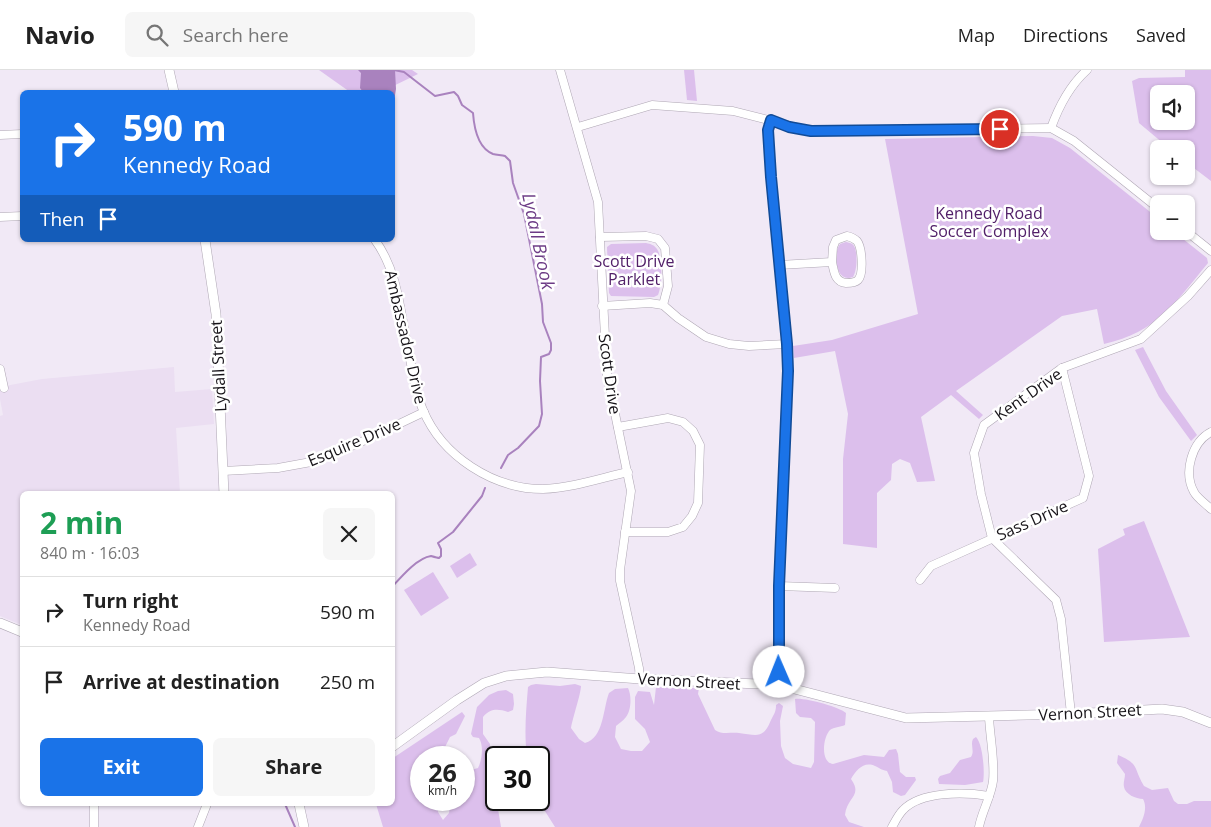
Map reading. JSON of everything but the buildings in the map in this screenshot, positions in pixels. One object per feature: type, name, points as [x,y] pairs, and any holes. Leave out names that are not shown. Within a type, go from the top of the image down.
[{"type":"street","points":[[169,70],[174,90]]},
{"type":"street","name":"Scott Drive","points":[[560,70],[596,194],[607,375],[631,490],[620,581],[640,679]]},
{"type":"street","points":[[1051,128],[1067,92],[1087,70]]},
{"type":"street","points":[[578,127],[652,105],[733,111],[771,120],[789,127],[811,131],[1051,128],[1074,140],[1150,202]]},
{"type":"street","points":[[771,120],[768,130],[787,344],[787,409],[779,586],[779,685]]},
{"type":"street","points":[[0,135],[20,134]]},
{"type":"street","points":[[0,217],[20,216]]},
{"type":"street","points":[[600,237],[646,236],[658,239],[665,248],[668,286],[663,305]]},
{"type":"street","points":[[847,236],[856,240],[859,244],[862,262],[861,274],[858,280],[849,283],[839,281],[835,276],[832,262],[833,247],[836,240],[847,236]]},
{"type":"street","points":[[1195,238],[1211,251]]},
{"type":"street","name":"Lydall Street","points":[[205,242],[216,314],[224,491]]},
{"type":"street","name":"Ambassador Drive","points":[[376,242],[392,271],[399,296],[416,386],[424,412],[443,441],[460,459],[480,472],[502,482],[524,487],[567,486],[628,472]]},
{"type":"street","points":[[779,266],[832,262]]},
{"type":"street","name":"Kent Drive","points":[[992,538],[981,494],[974,453],[984,425],[1062,368],[1142,339],[1188,296],[1211,270]]},
{"type":"street","points":[[602,306],[650,303],[663,305],[706,337],[729,344],[749,346],[787,344]]},
{"type":"street","name":"Sass Drive","points":[[920,580],[931,566],[1083,498],[1089,476],[1062,368]]},
{"type":"street","points":[[0,372],[4,388]]},
{"type":"street","name":"Esquire Drive","points":[[223,471],[278,468],[311,462],[359,443],[424,412]]},
{"type":"street","points":[[618,427],[668,418],[683,422],[693,431],[700,445],[698,503],[692,516],[683,527],[668,532],[625,532]]},
{"type":"street","points":[[1211,432],[1202,437],[1192,456],[1189,471],[1194,492],[1211,509]]},
{"type":"street","points":[[992,538],[1056,600],[1061,619],[1071,714]]},
{"type":"street","points":[[779,586],[835,588]]},
{"type":"street","points":[[0,623],[20,631]]},
{"type":"street","name":"Vernon Street","points":[[395,745],[471,690],[506,676],[547,672],[640,679],[779,685],[906,718],[1071,714],[1162,708],[1183,712],[1211,723]]},
{"type":"street","points":[[979,827],[993,781],[988,717]]},
{"type":"street","points":[[892,827],[902,811],[916,801],[931,796],[976,794],[989,796]]},
{"type":"street","points":[[94,806],[94,827]]},
{"type":"street","points":[[198,827],[206,806]]},
{"type":"street","points":[[299,806],[304,827]]},
{"type":"shaded area","points":[[358,70],[395,70],[396,89],[395,95],[395,90],[362,90],[361,73]]},
{"type":"shaded area","points":[[174,367],[175,392],[212,389],[214,424],[176,428],[180,491],[20,491],[20,624],[0,616],[0,416],[3,415],[0,387],[42,379]]},
{"type":"green space","points":[[319,70],[412,70],[418,74],[385,90],[347,90]]},
{"type":"green space","points":[[684,70],[694,70],[697,101],[687,100]]},
{"type":"green space","points":[[1185,70],[1211,70],[1211,181],[1195,169],[1195,140],[1159,140],[1139,123],[1132,81],[1139,78],[1185,77]]},
{"type":"green space","name":"Kennedy Road Soccer Complex","points":[[1033,136],[1052,138],[1070,148],[1150,212],[1150,240],[1184,240],[1207,258],[1208,263],[1164,314],[1138,332],[1122,339],[1104,344],[1097,309],[1062,316],[956,391],[983,415],[979,419],[951,395],[921,417],[935,481],[917,482],[910,463],[900,459],[892,464],[891,480],[877,493],[877,548],[843,544],[843,459],[848,414],[835,351],[794,358],[793,346],[832,340],[918,314],[885,139]]},
{"type":"green space","points":[[846,242],[854,246],[856,257],[853,277],[847,278],[839,272],[836,260],[840,244]]},
{"type":"green space","name":"Scott Drive Parklet","points":[[646,243],[656,248],[659,253],[661,278],[658,295],[654,297],[611,296],[609,293],[607,247],[611,244]]},
{"type":"green space","points":[[1143,347],[1166,391],[1197,435],[1191,441],[1159,397],[1135,350]]},
{"type":"green space","points":[[1144,521],[1190,637],[1104,642],[1098,549],[1125,535],[1123,529]]},
{"type":"green space","points":[[470,553],[477,565],[457,578],[450,566]]},
{"type":"green space","points":[[433,572],[449,598],[421,616],[404,590]]},
{"type":"green space","points":[[575,684],[581,686],[571,728],[579,739],[585,743],[596,735],[599,729],[609,693],[615,689],[628,688],[630,699],[629,711],[625,718],[616,726],[615,737],[621,749],[631,751],[642,751],[650,742],[645,729],[635,719],[635,697],[638,691],[650,692],[654,705],[656,687],[699,688],[698,694],[715,730],[723,733],[758,735],[762,733],[768,726],[775,713],[776,705],[779,703],[783,706],[780,721],[781,746],[785,758],[793,764],[811,768],[814,762],[815,722],[811,718],[800,717],[796,713],[795,699],[821,703],[846,713],[845,725],[830,730],[824,743],[824,754],[829,762],[833,764],[864,755],[884,757],[889,750],[896,749],[900,772],[906,777],[915,777],[916,780],[905,795],[901,796],[893,792],[892,782],[887,771],[867,765],[855,772],[851,779],[855,793],[848,804],[845,815],[849,822],[864,827],[555,827],[545,811],[550,811],[550,746],[526,746],[528,687],[531,685],[560,686]]},
{"type":"green space","points":[[506,690],[513,694],[514,704],[513,710],[508,712],[492,711],[483,717],[483,734],[490,744],[490,746],[485,746],[485,811],[498,811],[501,827],[383,827],[377,806],[395,806],[395,757],[410,747],[410,811],[438,811],[443,820],[449,811],[475,811],[475,769],[478,768],[482,749],[479,738],[473,737],[471,734],[477,707],[489,695]]},
{"type":"green space","points":[[462,712],[465,716],[456,734],[450,737],[446,746],[411,746]]},
{"type":"green space","points":[[976,737],[982,752],[984,766],[983,782],[965,785],[939,784],[938,779],[940,776],[950,773],[960,760],[971,757],[973,752],[972,741]]},
{"type":"green space","points":[[1118,755],[1133,764],[1144,786],[1152,790],[1168,788],[1174,801],[1178,804],[1187,804],[1194,801],[1211,801],[1211,827],[1139,827],[1144,813],[1144,802],[1143,799],[1131,796],[1126,792],[1124,784],[1125,774],[1117,763]]},
{"type":"waterway","name":"Lydall Brook","points":[[394,70],[404,72],[435,96],[454,92],[462,105],[473,113],[476,131],[484,147],[493,154],[505,156],[510,161],[513,183],[524,214],[542,304],[543,322],[551,343],[551,350],[549,354],[541,357],[542,414],[539,426],[518,448],[508,455],[501,468]]},
{"type":"waterway","name":"Lydall Brook","points":[[395,584],[420,560],[431,556],[439,558],[441,556],[441,549],[438,543],[453,532],[482,496],[485,488]]},
{"type":"waterway","name":"Lydall Brook","points":[[286,806],[295,827]]},
{"type":"route","points":[[779,672],[779,586],[788,371],[771,177],[768,130],[771,120],[789,127],[811,131],[1000,129]]}]
